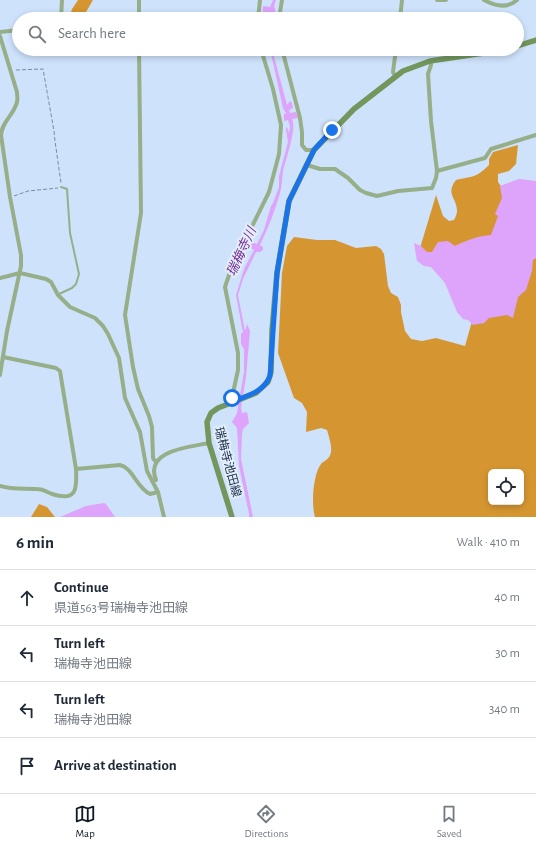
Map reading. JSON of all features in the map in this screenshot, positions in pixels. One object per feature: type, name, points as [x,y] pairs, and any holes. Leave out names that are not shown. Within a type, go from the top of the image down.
[{"type":"main road","points":[[524,44],[536,40]]},
{"type":"main road","points":[[231,402],[256,393],[265,386],[270,376],[277,273],[289,201],[314,150],[354,108],[395,76],[403,71],[430,61],[464,56]]},
{"type":"main road","name":"瑞梅寺池田線","points":[[231,402],[218,408],[208,417],[207,428],[209,443],[232,517]]},
{"type":"street","points":[[61,12],[62,0]]},
{"type":"street","points":[[138,0],[139,12]]},
{"type":"street","points":[[259,12],[260,0]]},
{"type":"street","points":[[280,12],[282,0]]},
{"type":"street","points":[[401,12],[402,0]]},
{"type":"street","points":[[437,0],[446,0]]},
{"type":"street","points":[[484,0],[490,4],[501,6],[511,5],[517,0]]},
{"type":"street","points":[[0,32],[12,31]]},
{"type":"street","points":[[0,36],[17,92],[17,102],[12,113],[4,124],[1,135],[10,197],[21,255],[20,274],[0,375]]},
{"type":"street","points":[[139,56],[142,213],[125,315],[138,389],[152,427],[153,458],[156,462]]},
{"type":"street","points":[[231,402],[238,370],[238,353],[225,287],[231,269],[269,192],[279,154],[281,125],[273,89],[263,56]]},
{"type":"street","points":[[284,56],[300,118],[302,144],[306,150],[314,150]]},
{"type":"street","points":[[395,56],[393,72],[395,76]]},
{"type":"street","points":[[306,165],[320,169],[335,169],[348,178],[360,190],[377,196],[398,191],[432,188],[434,186],[436,171],[428,74],[431,65],[430,61]]},
{"type":"street","points":[[436,171],[485,158],[491,149],[536,135]]},
{"type":"street","points":[[0,278],[20,274],[46,279],[51,282],[58,295],[70,307],[99,321],[108,334],[121,363],[126,398],[140,432],[146,467],[158,492],[164,517]]},
{"type":"street","points":[[0,486],[12,489],[41,489],[62,496],[70,495],[76,489],[76,469],[60,371],[56,368],[3,357]]},
{"type":"street","points":[[152,481],[156,480],[154,474],[156,462],[163,455],[209,443]]},
{"type":"street","points":[[76,469],[120,465],[124,466],[129,469],[144,491],[150,494],[158,492]]},
{"type":"lane","points":[[58,295],[72,288],[76,284],[79,274],[70,233],[67,189],[61,187]]},
{"type":"path","points":[[10,197],[28,191],[61,187],[54,141],[54,131],[43,68],[11,71]]},
{"type":"shaded area","points":[[78,0],[93,0],[86,12],[71,12]]},
{"type":"shaded area","points":[[273,0],[276,0],[274,6],[276,12],[263,12],[263,6],[270,7]]},
{"type":"shaded area","name":"瑞梅寺川","points":[[272,56],[274,56],[287,105],[290,101],[292,103],[293,108],[289,110],[290,113],[296,112],[298,118],[292,119],[292,136],[283,171],[281,190],[274,213],[260,245],[263,247],[263,250],[256,252],[243,279],[238,295],[245,331],[247,324],[250,331],[246,377],[241,408],[242,413],[247,412],[249,423],[243,429],[241,459],[253,517],[249,517],[239,466],[237,428],[232,422],[237,413],[244,372],[244,349],[241,344],[241,333],[243,333],[236,295],[244,269],[254,250],[250,247],[251,242],[257,244],[264,230],[271,206],[279,187],[279,176],[288,142],[286,129],[287,127],[289,133],[290,126],[288,120],[284,121],[284,114],[286,113],[283,108]]},
{"type":"shaded area","points":[[518,145],[516,164],[509,171],[498,174],[498,182],[504,190],[498,227],[489,240],[430,254],[420,248],[436,195],[443,216],[449,221],[454,220],[457,207],[451,193],[456,180],[474,176],[481,172],[489,165],[489,159],[493,152]]},
{"type":"shaded area","points":[[519,179],[536,181],[536,258],[533,260],[532,271],[526,290],[518,297],[513,318],[507,315],[489,318],[484,323],[473,325],[468,320],[463,319],[457,312],[445,283],[431,267],[424,266],[417,261],[414,243],[421,246],[427,252],[432,252],[438,242],[448,241],[455,246],[482,236],[491,235],[498,216],[495,214],[502,198],[500,186]]},
{"type":"shaded area","points":[[294,237],[317,240],[335,240],[356,248],[376,246],[381,249],[384,254],[388,286],[391,293],[398,297],[401,305],[405,331],[411,339],[422,341],[436,338],[465,346],[474,314],[536,249],[536,517],[315,517],[313,497],[316,475],[321,464],[330,456],[331,447],[327,430],[321,428],[306,432],[307,412],[302,403],[294,398],[278,353],[282,273],[287,246]]},
{"type":"shaded area","points":[[104,503],[115,517],[60,517],[86,506]]},
{"type":"shaded area","points":[[39,504],[47,507],[55,517],[31,517]]},
{"type":"route","points":[[232,398],[231,402],[256,393],[268,382],[271,372],[272,331],[277,273],[289,201],[314,150],[332,130]]}]
